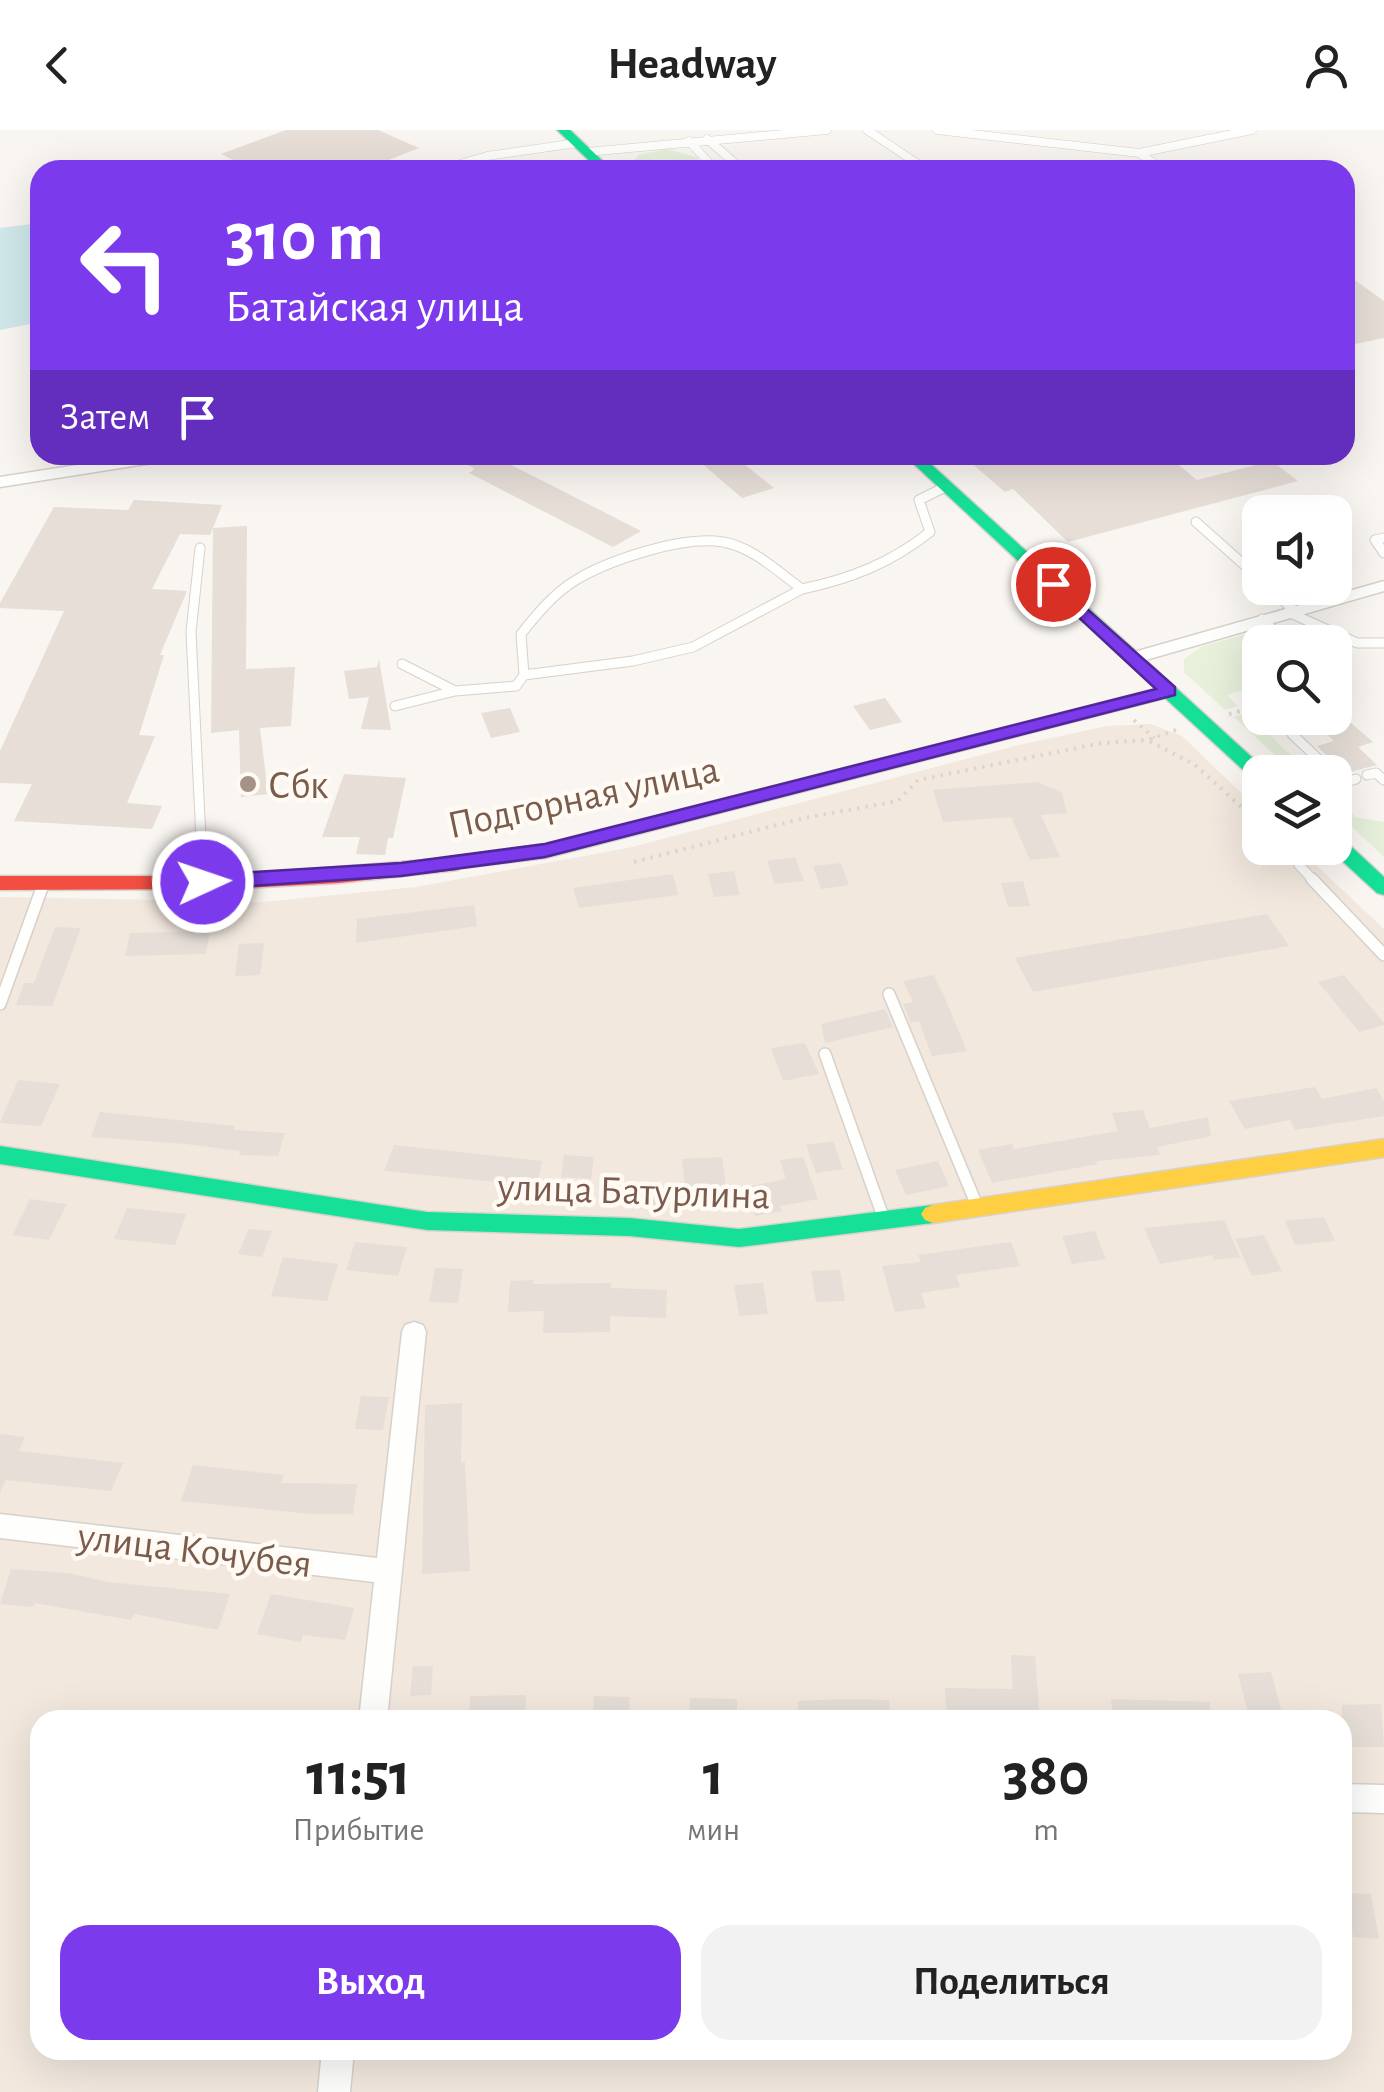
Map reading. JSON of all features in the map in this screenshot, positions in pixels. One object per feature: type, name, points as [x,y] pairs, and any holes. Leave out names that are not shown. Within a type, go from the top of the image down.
[{"type":"main road","points":[[576,142],[595,160]]},
{"type":"main road","points":[[923,465],[1242,758]]},
{"type":"main road","name":"Подгорная улица","points":[[0,883],[203,882],[419,868],[545,851],[1169,691]]},
{"type":"main road","points":[[1352,859],[1384,888]]},
{"type":"main road","name":"улица Батурлина","points":[[0,1154],[427,1220],[629,1227],[739,1238],[885,1222],[1384,1148]]},
{"type":"street","points":[[0,482],[108,465]]},
{"type":"street","points":[[1132,658],[1384,586]]},
{"type":"street","points":[[375,1710],[414,1332]]},
{"type":"street","name":"улица Кочубея","points":[[0,1526],[389,1572]]},
{"type":"street","points":[[1352,1798],[1384,1799]]},
{"type":"street","points":[[334,2092],[337,2060]]},
{"type":"lane","points":[[474,160],[576,142],[689,141],[827,130]]},
{"type":"lane","points":[[867,130],[911,160]]},
{"type":"lane","points":[[937,130],[1114,153],[1139,153],[1252,130]]},
{"type":"lane","points":[[707,140],[727,160]]},
{"type":"lane","points":[[689,141],[706,160]]},
{"type":"lane","points":[[1139,153],[1149,160]]},
{"type":"lane","points":[[524,676],[633,662],[693,647],[802,589],[848,581],[902,556],[930,532],[919,500],[947,486]]},
{"type":"lane","points":[[1196,522],[1242,564]]},
{"type":"lane","points":[[1384,538],[1374,540],[1384,553]]},
{"type":"lane","points":[[395,706],[454,691],[516,686],[524,676],[521,634],[540,609],[578,579],[682,542],[722,541],[753,554],[802,589]]},
{"type":"lane","points":[[200,548],[191,632],[203,882]]},
{"type":"lane","points":[[1285,605],[1291,612],[1358,643],[1384,643]]},
{"type":"lane","points":[[1262,620],[1267,625]]},
{"type":"lane","points":[[402,664],[454,691]]},
{"type":"lane","points":[[1293,735],[1314,755]]},
{"type":"lane","points":[[1352,780],[1376,772],[1384,780]]},
{"type":"lane","points":[[1299,865],[1384,955]]},
{"type":"lane","points":[[0,1004],[44,885]]},
{"type":"lane","points":[[889,994],[978,1208]]},
{"type":"lane","points":[[825,1054],[885,1222]]},
{"type":"path","points":[[634,862],[804,818],[898,801],[918,780],[1102,744],[1147,740]]},
{"type":"shaded area","points":[[1150,724],[1182,736],[1242,794],[1242,865],[1316,865],[1384,929],[1384,2092],[0,2092],[0,897],[263,902],[416,887],[628,848],[1019,745],[1107,726]]},
{"type":"green space","points":[[667,149],[699,158],[634,160],[638,155]]},
{"type":"green space","points":[[1242,635],[1242,690],[1227,695],[1237,706],[1225,710],[1184,672],[1184,659],[1203,646]]},
{"type":"green space","points":[[1253,735],[1269,735],[1291,755],[1275,755]]},
{"type":"green space","points":[[1352,814],[1384,822],[1384,857],[1352,827]]},
{"type":"water","points":[[30,224],[30,324],[0,330],[0,228]]},
{"type":"building","points":[[286,130],[378,130],[419,148],[388,160],[233,160],[221,154]]},
{"type":"building","points":[[1355,280],[1384,301],[1384,338],[1355,344]]},
{"type":"building","points":[[468,465],[512,465],[641,531],[613,547],[469,473],[475,469]]},
{"type":"building","points":[[704,465],[745,465],[774,488],[742,498]]},
{"type":"building","points":[[974,465],[1179,465],[1197,480],[1256,465],[1277,465],[1298,481],[1068,542],[1013,489],[1005,492]]},
{"type":"building","points":[[134,500],[222,505],[210,535],[180,534],[152,589],[187,591],[160,655],[164,655],[139,735],[155,736],[127,803],[162,806],[152,829],[14,821],[32,784],[0,783],[0,751],[64,611],[0,608],[0,603],[54,507],[128,510]]},
{"type":"building","points":[[247,526],[246,669],[295,667],[291,726],[260,728],[268,794],[241,797],[239,730],[211,733],[213,528]]},
{"type":"building","points":[[379,659],[391,730],[361,729],[369,697],[349,699],[344,671],[377,667]]},
{"type":"building","points":[[885,698],[902,722],[870,730],[853,706]]},
{"type":"building","points":[[510,708],[520,732],[491,738],[481,713]]},
{"type":"building","points":[[1352,724],[1373,742],[1358,747],[1377,765],[1352,771],[1352,755],[1326,755],[1317,746],[1334,741],[1328,735],[1352,735]]},
{"type":"building","points":[[344,774],[406,778],[393,838],[388,838],[385,855],[356,854],[360,837],[322,837]]},
{"type":"building","points":[[1038,782],[1062,793],[1067,813],[1041,815],[1060,857],[1030,860],[1011,817],[943,822],[933,790]]},
{"type":"building","points":[[795,857],[804,881],[775,884],[767,861]]},
{"type":"building","points":[[841,863],[849,885],[821,889],[813,866]]},
{"type":"building","points":[[734,871],[740,895],[714,897],[708,874]]},
{"type":"building","points":[[673,874],[678,895],[579,908],[573,888]]},
{"type":"building","points":[[1023,881],[1030,906],[1008,907],[1001,883]]},
{"type":"building","points":[[474,905],[477,926],[356,943],[357,919]]},
{"type":"building","points":[[1267,914],[1289,946],[1033,992],[1015,958]]},
{"type":"building","points":[[55,927],[81,928],[52,1006],[16,1005],[24,983],[34,983]]},
{"type":"building","points":[[210,931],[206,954],[125,956],[130,933]]},
{"type":"building","points":[[264,943],[260,975],[235,976],[239,944]]},
{"type":"building","points":[[934,975],[967,1051],[932,1056],[919,1021],[911,1023],[903,1004],[913,1002],[903,981]]},
{"type":"building","points":[[1344,975],[1384,1025],[1359,1032],[1318,982]]},
{"type":"building","points":[[885,1009],[893,1027],[825,1043],[821,1024]]},
{"type":"building","points":[[805,1043],[819,1074],[783,1081],[771,1048]]},
{"type":"building","points":[[18,1080],[60,1084],[41,1126],[0,1123]]},
{"type":"building","points":[[1315,1087],[1322,1099],[1376,1088],[1384,1101],[1384,1116],[1295,1130],[1290,1120],[1245,1129],[1229,1101]]},
{"type":"building","points":[[1143,1110],[1150,1128],[1208,1117],[1211,1136],[1157,1147],[1160,1155],[1097,1161],[1098,1164],[992,1183],[978,1150],[1012,1144],[1014,1149],[1118,1131],[1112,1113]]},
{"type":"building","points":[[100,1112],[285,1133],[278,1156],[239,1155],[240,1151],[186,1144],[91,1137]]},
{"type":"building","points":[[833,1141],[843,1169],[816,1173],[806,1145]]},
{"type":"building","points":[[394,1145],[542,1161],[537,1186],[384,1171]]},
{"type":"building","points":[[564,1155],[594,1157],[591,1179],[561,1177]]},
{"type":"building","points":[[722,1157],[727,1194],[686,1196],[682,1159]]},
{"type":"building","points":[[803,1157],[818,1199],[780,1206],[782,1211],[755,1216],[745,1187],[786,1179],[780,1160]]},
{"type":"building","points":[[938,1161],[949,1186],[906,1195],[895,1170]]},
{"type":"building","points":[[633,1186],[668,1187],[667,1210],[632,1208]]},
{"type":"building","points":[[30,1199],[67,1204],[49,1240],[12,1235]]},
{"type":"building","points":[[127,1208],[186,1214],[175,1245],[114,1239]]},
{"type":"building","points":[[1324,1217],[1335,1241],[1295,1245],[1285,1221]]},
{"type":"building","points":[[1224,1220],[1240,1257],[1214,1260],[1212,1255],[1160,1264],[1144,1228]]},
{"type":"building","points":[[249,1229],[272,1231],[262,1257],[238,1254]]},
{"type":"building","points":[[1095,1231],[1106,1259],[1072,1264],[1062,1236]]},
{"type":"building","points":[[1264,1235],[1282,1271],[1252,1276],[1235,1239]]},
{"type":"building","points":[[355,1242],[407,1247],[398,1276],[346,1270]]},
{"type":"building","points":[[1011,1242],[1020,1266],[956,1275],[960,1287],[921,1293],[926,1308],[895,1312],[882,1266],[921,1262],[918,1255]]},
{"type":"building","points":[[283,1257],[338,1264],[327,1301],[271,1296]]},
{"type":"building","points":[[435,1268],[463,1269],[458,1303],[429,1302]]},
{"type":"building","points":[[840,1270],[845,1301],[816,1302],[811,1271]]},
{"type":"building","points":[[533,1280],[533,1284],[611,1283],[611,1288],[667,1290],[666,1318],[610,1316],[610,1332],[543,1333],[544,1311],[508,1312],[510,1281]]},
{"type":"building","points":[[763,1283],[768,1314],[739,1316],[734,1285]]},
{"type":"building","points":[[361,1396],[389,1397],[383,1430],[355,1429]]},
{"type":"building","points":[[462,1403],[461,1462],[465,1462],[470,1571],[422,1574],[425,1405]]},
{"type":"building","points":[[0,1434],[25,1437],[19,1451],[123,1463],[111,1491],[6,1480],[0,1493]]},
{"type":"building","points":[[193,1465],[284,1475],[281,1483],[357,1484],[353,1514],[310,1514],[181,1501]]},
{"type":"building","points":[[11,1569],[230,1594],[218,1630],[134,1614],[131,1620],[35,1603],[33,1607],[0,1604]]},
{"type":"building","points":[[271,1594],[354,1608],[345,1640],[303,1635],[301,1642],[257,1634]]},
{"type":"building","points":[[1011,1655],[1035,1656],[1039,1710],[946,1710],[945,1688],[1013,1689]]},
{"type":"building","points":[[413,1666],[433,1666],[431,1695],[410,1696]]},
{"type":"building","points":[[1271,1672],[1281,1710],[1247,1710],[1238,1674]]},
{"type":"building","points":[[526,1695],[525,1710],[469,1710],[470,1696]]},
{"type":"building","points":[[594,1696],[630,1697],[629,1710],[593,1710]]},
{"type":"building","points":[[690,1698],[737,1699],[737,1710],[689,1710]]},
{"type":"building","points":[[1111,1699],[1210,1702],[1210,1710],[1112,1710]]},
{"type":"building","points":[[889,1700],[890,1710],[798,1710],[798,1701]]},
{"type":"building","points":[[1381,1704],[1384,1747],[1352,1747],[1352,1710],[1342,1710],[1342,1705]]},
{"type":"building","points":[[1352,1893],[1371,1894],[1379,1939],[1353,1937]]},
{"type":"traffic: fast","points":[[563,130],[595,160]]},
{"type":"traffic: fast","points":[[923,465],[1242,758]]},
{"type":"traffic: fast","points":[[451,865],[545,851],[1169,691]]},
{"type":"traffic: fast","points":[[1352,859],[1384,888]]},
{"type":"traffic: fast","points":[[0,1155],[427,1221],[629,1227],[739,1238],[933,1214]]},
{"type":"traffic: slow","points":[[933,1214],[1384,1148]]},
{"type":"traffic: jam","points":[[0,883],[226,882],[451,865]]},
{"type":"place","name":"Сбк","points":[[248,784]]},
{"type":"route","points":[[203,882],[401,869],[545,851],[1169,691],[1053,584]]}]
